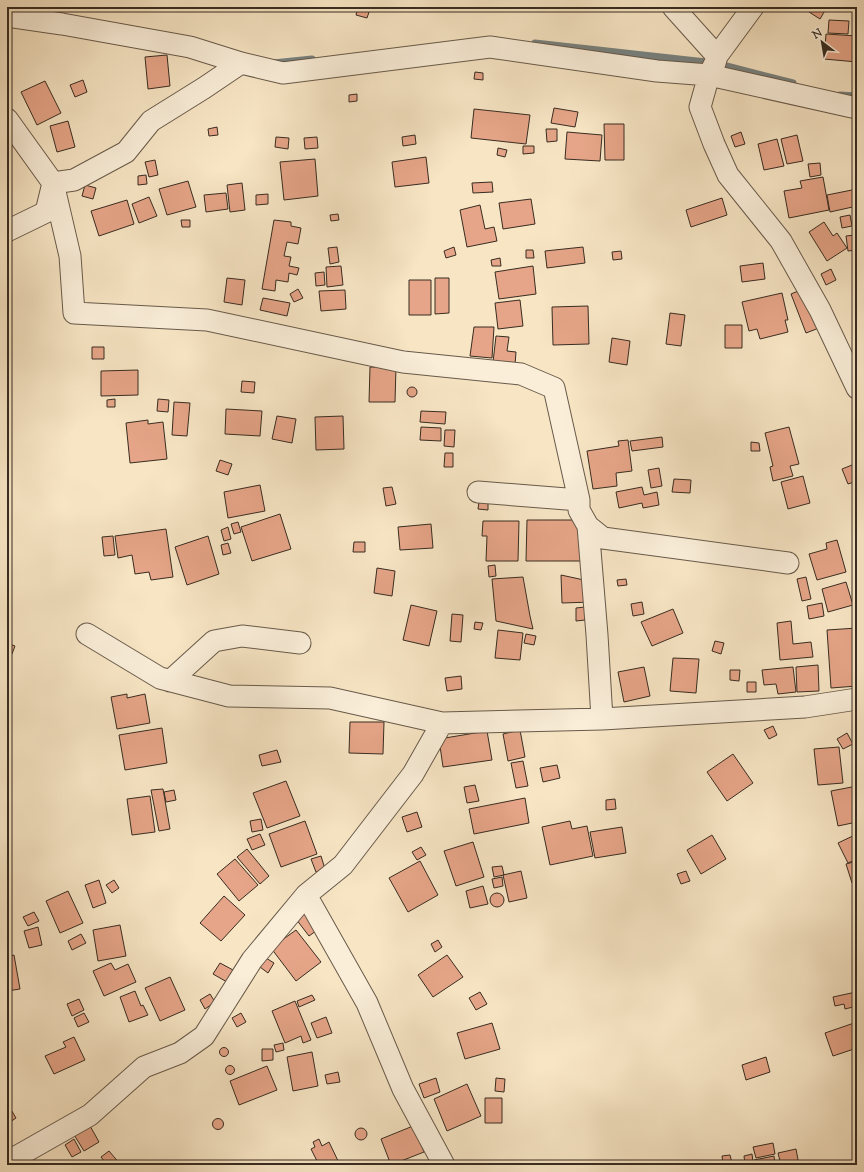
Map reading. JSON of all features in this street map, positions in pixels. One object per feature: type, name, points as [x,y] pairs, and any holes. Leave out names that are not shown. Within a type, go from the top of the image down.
[{"type":"street","points":[[673,7],[713,66]]},
{"type":"street","points":[[753,7],[713,66],[700,107],[728,175],[781,242],[820,310],[857,388]]},
{"type":"street","points":[[7,16],[62,24],[190,47],[241,63],[283,72],[490,47],[657,70],[713,66],[857,108]]},
{"type":"street","points":[[53,183],[74,180],[126,152],[151,121],[241,63]]},
{"type":"street","points":[[7,119],[53,183],[70,256],[74,313],[207,320],[403,362],[521,374],[554,388],[579,500],[579,510],[588,526],[603,538],[788,563]]},
{"type":"street","points":[[7,231],[46,212],[53,183]]},
{"type":"street","points":[[478,492],[579,500]]},
{"type":"street","points":[[588,526],[602,719]]},
{"type":"street","points":[[87,634],[160,678],[229,696],[330,698],[442,723],[602,719],[805,707],[857,699]]},
{"type":"street","points":[[170,681],[214,641],[242,636],[300,643]]},
{"type":"street","points":[[11,1165],[16,1157],[90,1115],[144,1067],[180,1053],[204,1036],[252,960],[306,895],[343,865],[413,774],[442,723]]},
{"type":"street","points":[[306,895],[368,1003],[403,1089],[444,1165]]},
{"type":"building","points":[[358,7],[370,9],[367,18],[356,15]]},
{"type":"building","points":[[812,7],[827,7],[820,19],[809,12]]},
{"type":"building","points":[[829,20],[849,21],[848,34],[828,33]]},
{"type":"building","points":[[826,34],[857,36],[857,62],[824,59]]},
{"type":"building","points":[[167,55],[170,86],[148,89],[145,57]]},
{"type":"building","points":[[475,72],[483,73],[483,80],[474,79]]},
{"type":"building","points":[[83,80],[87,92],[75,97],[70,85]]},
{"type":"building","points":[[45,81],[61,113],[37,125],[21,92]]},
{"type":"building","points":[[357,94],[357,101],[349,102],[349,95]]},
{"type":"building","points":[[554,108],[578,112],[575,127],[551,123]]},
{"type":"building","points":[[474,109],[530,115],[526,144],[471,138]]},
{"type":"building","points":[[68,121],[75,147],[57,152],[50,126]]},
{"type":"building","points":[[604,124],[624,124],[624,160],[605,160]]},
{"type":"building","points":[[217,127],[218,135],[209,136],[208,129]]},
{"type":"building","points":[[546,129],[557,129],[557,141],[547,142]]},
{"type":"building","points":[[567,132],[602,135],[600,161],[565,159]]},
{"type":"building","points":[[741,132],[745,144],[735,147],[731,136]]},
{"type":"building","points":[[415,135],[416,144],[403,146],[402,137]]},
{"type":"building","points":[[797,135],[803,161],[787,164],[781,139]]},
{"type":"building","points":[[276,137],[289,138],[288,149],[275,147]]},
{"type":"building","points":[[317,137],[318,148],[305,149],[304,138]]},
{"type":"building","points":[[777,139],[784,166],[764,170],[758,144]]},
{"type":"building","points":[[523,146],[534,146],[534,153],[523,154]]},
{"type":"building","points":[[498,148],[507,150],[505,157],[497,155]]},
{"type":"building","points":[[426,157],[429,183],[395,187],[392,162]]},
{"type":"building","points":[[315,159],[318,196],[284,200],[280,162]]},
{"type":"building","points":[[155,160],[158,175],[149,177],[145,162]]},
{"type":"building","points":[[820,163],[821,175],[810,177],[808,164]]},
{"type":"building","points":[[146,175],[147,184],[138,185],[138,176]]},
{"type":"building","points":[[823,177],[829,210],[789,218],[784,191],[802,188],[800,181]]},
{"type":"building","points":[[188,181],[196,207],[167,215],[159,189]]},
{"type":"building","points":[[492,182],[493,192],[473,193],[472,183]]},
{"type":"building","points":[[242,183],[245,210],[230,212],[227,185]]},
{"type":"building","points":[[85,185],[96,188],[93,199],[82,196]]},
{"type":"building","points":[[857,189],[857,206],[830,212],[827,195]]},
{"type":"building","points":[[226,193],[228,209],[206,212],[204,195]]},
{"type":"building","points":[[268,194],[268,204],[256,205],[256,195]]},
{"type":"building","points":[[149,197],[157,216],[139,223],[132,204]]},
{"type":"building","points":[[722,198],[727,215],[691,227],[686,210]]},
{"type":"building","points":[[531,199],[535,224],[503,229],[499,203]]},
{"type":"building","points":[[127,200],[134,224],[99,236],[91,211]]},
{"type":"building","points":[[480,205],[485,229],[494,227],[497,241],[467,247],[460,210]]},
{"type":"building","points":[[338,214],[339,220],[331,221],[330,215]]},
{"type":"building","points":[[850,215],[852,226],[842,228],[840,217]]},
{"type":"building","points":[[181,220],[190,220],[190,227],[182,227]]},
{"type":"building","points":[[274,220],[291,222],[291,226],[301,228],[298,244],[287,242],[284,256],[291,257],[289,266],[299,268],[297,275],[289,273],[288,282],[276,280],[275,291],[262,289]]},
{"type":"building","points":[[824,222],[833,236],[837,233],[847,248],[827,261],[809,232]]},
{"type":"building","points":[[855,235],[857,250],[848,251],[846,236]]},
{"type":"building","points":[[337,247],[339,262],[330,264],[328,248]]},
{"type":"building","points":[[454,247],[456,255],[446,258],[444,251]]},
{"type":"building","points":[[583,247],[585,263],[547,268],[545,251]]},
{"type":"building","points":[[526,250],[533,250],[534,258],[526,258]]},
{"type":"building","points":[[621,251],[622,259],[613,260],[612,252]]},
{"type":"building","points":[[500,258],[501,266],[492,266],[491,260]]},
{"type":"building","points":[[763,263],[765,279],[742,282],[740,266]]},
{"type":"building","points":[[341,266],[343,285],[327,287],[326,267]]},
{"type":"building","points":[[533,266],[536,294],[499,299],[495,272]]},
{"type":"building","points":[[831,269],[836,280],[826,285],[821,274]]},
{"type":"building","points":[[324,272],[325,285],[316,286],[315,273]]},
{"type":"building","points":[[227,278],[245,280],[242,305],[224,302]]},
{"type":"building","points":[[435,278],[449,278],[449,313],[435,314]]},
{"type":"building","points":[[409,280],[431,280],[431,315],[409,315]]},
{"type":"building","points":[[298,289],[303,298],[294,302],[290,294]]},
{"type":"building","points":[[803,289],[819,328],[806,333],[791,294]]},
{"type":"building","points":[[345,290],[346,309],[321,311],[319,291]]},
{"type":"building","points":[[782,293],[788,320],[785,320],[788,332],[760,339],[757,329],[749,331],[742,302]]},
{"type":"building","points":[[263,298],[290,303],[287,316],[260,310]]},
{"type":"building","points":[[520,300],[523,326],[498,329],[495,303]]},
{"type":"building","points":[[588,306],[589,344],[553,345],[552,307]]},
{"type":"building","points":[[670,313],[685,315],[681,346],[666,344]]},
{"type":"building","points":[[725,325],[742,325],[742,348],[725,348]]},
{"type":"building","points":[[474,327],[494,327],[492,358],[470,356]]},
{"type":"building","points":[[496,336],[509,337],[507,351],[516,352],[515,365],[493,362]]},
{"type":"building","points":[[612,338],[630,341],[627,365],[609,362]]},
{"type":"building","points":[[92,347],[104,347],[104,359],[92,359]]},
{"type":"building","points":[[370,367],[396,367],[395,402],[369,402]]},
{"type":"building","points":[[138,370],[138,395],[101,396],[101,371]]},
{"type":"building","points":[[242,381],[255,382],[254,393],[241,392]]},
{"type":"building","points":[[410,387],[414,387],[416,388],[416,396],[410,397],[407,394],[407,390]]},
{"type":"building","points":[[115,399],[115,407],[107,407],[107,400]]},
{"type":"building","points":[[158,399],[169,400],[168,412],[157,411]]},
{"type":"building","points":[[174,402],[190,403],[187,436],[172,435]]},
{"type":"building","points":[[226,409],[262,411],[260,436],[225,434]]},
{"type":"building","points":[[421,411],[446,412],[445,424],[420,422]]},
{"type":"building","points":[[277,416],[296,419],[292,443],[272,439]]},
{"type":"building","points":[[343,416],[344,449],[316,450],[315,417]]},
{"type":"building","points":[[148,420],[148,424],[163,422],[167,459],[130,463],[126,423]]},
{"type":"building","points":[[421,427],[441,428],[441,441],[420,440]]},
{"type":"building","points":[[789,427],[799,464],[790,466],[793,476],[773,481],[770,467],[773,466],[765,433]]},
{"type":"building","points":[[445,430],[455,430],[454,447],[444,446]]},
{"type":"building","points":[[662,437],[663,447],[632,451],[630,441]]},
{"type":"building","points":[[628,440],[632,471],[616,473],[617,486],[593,489],[587,451],[619,446],[618,441]]},
{"type":"building","points":[[751,442],[759,443],[760,451],[751,451]]},
{"type":"building","points":[[445,453],[453,453],[453,467],[444,467]]},
{"type":"building","points":[[220,460],[232,464],[228,475],[216,471]]},
{"type":"building","points":[[857,463],[857,481],[848,484],[842,469]]},
{"type":"building","points":[[659,468],[662,486],[651,488],[648,470]]},
{"type":"building","points":[[803,476],[810,503],[788,509],[781,482]]},
{"type":"building","points":[[674,479],[691,480],[690,493],[672,492]]},
{"type":"building","points":[[260,485],[265,511],[228,518],[224,492]]},
{"type":"building","points":[[392,487],[396,504],[386,506],[383,488]]},
{"type":"building","points":[[642,487],[644,495],[657,492],[659,505],[643,508],[642,503],[619,508],[616,492]]},
{"type":"building","points":[[479,502],[488,503],[488,510],[478,509]]},
{"type":"building","points":[[280,514],[291,549],[252,561],[241,527]]},
{"type":"building","points":[[527,520],[583,520],[583,561],[526,561]]},
{"type":"building","points":[[483,521],[519,521],[518,561],[486,561],[487,536],[482,536]]},
{"type":"building","points":[[238,522],[241,532],[234,534],[231,524]]},
{"type":"building","points":[[431,524],[433,548],[400,550],[398,527]]},
{"type":"building","points":[[228,527],[231,539],[224,541],[221,530]]},
{"type":"building","points":[[166,529],[173,577],[151,580],[149,572],[135,574],[132,555],[118,558],[115,536]]},
{"type":"building","points":[[113,536],[115,555],[104,556],[102,537]]},
{"type":"building","points":[[208,536],[219,574],[187,585],[175,547]]},
{"type":"building","points":[[837,540],[846,572],[817,580],[809,554],[827,549],[826,543]]},
{"type":"building","points":[[354,542],[365,542],[365,552],[353,552]]},
{"type":"building","points":[[228,543],[231,553],[223,555],[221,545]]},
{"type":"building","points":[[495,565],[496,576],[489,577],[488,566]]},
{"type":"building","points":[[377,568],[395,571],[392,596],[374,593]]},
{"type":"building","points":[[561,575],[584,580],[592,602],[562,603]]},
{"type":"building","points":[[523,577],[533,629],[496,621],[492,579]]},
{"type":"building","points":[[806,577],[811,599],[802,601],[797,579]]},
{"type":"building","points":[[626,579],[627,585],[618,586],[617,580]]},
{"type":"building","points":[[846,582],[853,605],[828,612],[822,589]]},
{"type":"building","points":[[642,602],[644,614],[633,616],[631,604]]},
{"type":"building","points":[[822,603],[824,616],[809,619],[807,606]]},
{"type":"building","points":[[411,605],[437,611],[429,646],[403,640]]},
{"type":"building","points":[[585,607],[585,620],[576,621],[576,608]]},
{"type":"building","points":[[673,609],[683,633],[652,646],[641,622]]},
{"type":"building","points":[[452,614],[463,615],[461,642],[450,641]]},
{"type":"building","points":[[791,621],[793,644],[811,642],[813,657],[780,660],[777,623]]},
{"type":"building","points":[[475,622],[483,623],[481,630],[474,629]]},
{"type":"building","points":[[857,628],[857,686],[831,688],[827,630]]},
{"type":"building","points":[[498,630],[523,633],[520,660],[495,658]]},
{"type":"building","points":[[526,634],[536,636],[534,645],[524,643]]},
{"type":"building","points":[[715,641],[724,643],[721,654],[712,651]]},
{"type":"building","points":[[7,643],[15,646],[12,654],[7,653]]},
{"type":"building","points":[[673,658],[699,659],[696,693],[670,691]]},
{"type":"building","points":[[818,665],[819,691],[797,692],[796,667]]},
{"type":"building","points":[[644,667],[650,696],[624,702],[618,672]]},
{"type":"building","points":[[793,667],[796,692],[778,694],[776,684],[764,685],[762,670]]},
{"type":"building","points":[[730,670],[740,670],[739,681],[730,680]]},
{"type":"building","points":[[461,676],[462,689],[447,691],[445,678]]},
{"type":"building","points":[[747,682],[756,682],[756,692],[747,692]]},
{"type":"building","points":[[127,694],[127,698],[145,694],[150,723],[117,729],[111,697]]},
{"type":"building","points":[[350,722],[384,722],[383,754],[349,753]]},
{"type":"building","points":[[773,726],[777,735],[769,739],[764,730]]},
{"type":"building","points":[[162,728],[167,763],[125,770],[119,735]]},
{"type":"building","points":[[520,730],[525,757],[508,761],[503,734]]},
{"type":"building","points":[[487,731],[492,760],[443,767],[439,739]]},
{"type":"building","points":[[847,733],[853,744],[843,749],[837,739]]},
{"type":"building","points":[[839,747],[843,783],[818,785],[814,749]]},
{"type":"building","points":[[277,750],[281,762],[262,766],[259,755]]},
{"type":"building","points":[[733,754],[753,783],[727,801],[707,772]]},
{"type":"building","points":[[523,761],[528,786],[516,788],[511,763]]},
{"type":"building","points":[[557,765],[560,778],[543,782],[540,768]]},
{"type":"building","points":[[286,781],[300,816],[267,828],[253,793]]},
{"type":"building","points":[[475,785],[479,801],[467,803],[464,787]]},
{"type":"building","points":[[857,786],[857,803],[854,804],[857,822],[838,826],[831,791]]},
{"type":"building","points":[[163,789],[170,829],[159,831],[151,790]]},
{"type":"building","points":[[174,790],[176,800],[166,802],[164,792]]},
{"type":"building","points":[[150,796],[155,832],[132,835],[127,799]]},
{"type":"building","points":[[525,798],[529,823],[474,834],[469,809]]},
{"type":"building","points":[[615,799],[616,809],[606,810],[606,800]]},
{"type":"building","points":[[417,812],[422,827],[407,832],[402,817]]},
{"type":"building","points":[[261,819],[263,830],[252,832],[250,821]]},
{"type":"building","points":[[305,821],[317,854],[281,867],[269,834]]},
{"type":"building","points":[[570,821],[572,829],[587,826],[593,856],[550,865],[542,827]]},
{"type":"building","points":[[622,827],[626,853],[595,858],[590,832]]},
{"type":"building","points":[[260,834],[265,845],[252,850],[247,839]]},
{"type":"building","points":[[857,834],[857,859],[848,863],[838,843]]},
{"type":"building","points":[[712,835],[726,859],[701,874],[687,850]]},
{"type":"building","points":[[473,842],[484,877],[456,886],[444,851]]},
{"type":"building","points":[[421,847],[426,855],[417,860],[412,852]]},
{"type":"building","points":[[247,849],[269,876],[260,884],[237,857]]},
{"type":"building","points":[[321,856],[325,869],[316,872],[311,859]]},
{"type":"building","points":[[235,859],[258,885],[239,901],[217,874]]},
{"type":"building","points":[[420,861],[438,895],[408,912],[389,878]]},
{"type":"building","points":[[857,861],[857,881],[852,883],[846,864]]},
{"type":"building","points":[[502,866],[504,875],[494,877],[492,867]]},
{"type":"building","points":[[521,871],[527,898],[509,902],[503,875]]},
{"type":"building","points":[[686,871],[690,881],[681,884],[677,874]]},
{"type":"building","points":[[502,877],[503,886],[494,888],[492,879]]},
{"type":"building","points":[[99,880],[106,903],[93,908],[85,885]]},
{"type":"building","points":[[114,880],[119,888],[112,893],[106,885]]},
{"type":"building","points":[[483,886],[488,904],[470,908],[466,891]]},
{"type":"building","points":[[68,891],[83,923],[60,933],[46,901]]},
{"type":"building","points":[[494,893],[500,893],[504,897],[504,903],[500,907],[494,907],[490,903],[490,897]]},
{"type":"building","points":[[224,896],[245,915],[221,941],[200,923]]},
{"type":"building","points":[[308,911],[320,928],[309,936],[296,919]]},
{"type":"building","points":[[34,912],[39,921],[28,926],[23,917]]},
{"type":"building","points":[[120,925],[126,956],[98,961],[93,930]]},
{"type":"building","points":[[38,927],[42,945],[29,948],[24,931]]},
{"type":"building","points":[[296,930],[321,962],[296,981],[271,948]]},
{"type":"building","points":[[81,934],[86,943],[72,950],[68,941]]},
{"type":"building","points":[[438,940],[442,947],[435,952],[431,944]]},
{"type":"building","points":[[14,955],[20,989],[7,991],[7,957]]},
{"type":"building","points":[[447,955],[463,977],[433,997],[418,975]]},
{"type":"building","points":[[266,958],[274,963],[268,973],[260,967]]},
{"type":"building","points":[[111,963],[115,970],[128,964],[136,982],[104,996],[93,971]]},
{"type":"building","points":[[220,963],[233,970],[227,982],[213,974]]},
{"type":"building","points":[[170,977],[185,1010],[160,1021],[145,988]]},
{"type":"building","points":[[135,991],[141,1006],[143,1005],[148,1015],[129,1022],[120,997]]},
{"type":"building","points":[[480,992],[487,1004],[476,1010],[469,998]]},
{"type":"building","points":[[856,992],[857,1006],[845,1009],[844,1004],[835,1006],[833,997]]},
{"type":"building","points":[[210,994],[215,1002],[205,1009],[200,1000]]},
{"type":"building","points":[[312,995],[315,1000],[299,1007],[297,1001]]},
{"type":"building","points":[[79,999],[84,1010],[72,1016],[67,1004]]},
{"type":"building","points":[[295,1001],[311,1040],[303,1043],[301,1036],[285,1043],[272,1011]]},
{"type":"building","points":[[84,1013],[89,1022],[78,1027],[74,1018]]},
{"type":"building","points":[[241,1013],[246,1022],[237,1027],[232,1018]]},
{"type":"building","points":[[326,1017],[332,1033],[317,1038],[311,1023]]},
{"type":"building","points":[[857,1022],[857,1048],[833,1056],[825,1033]]},
{"type":"building","points":[[492,1023],[500,1049],[465,1059],[457,1033]]},
{"type":"building","points":[[74,1037],[85,1060],[54,1074],[45,1056],[66,1047],[63,1042]]},
{"type":"building","points":[[283,1043],[284,1050],[276,1052],[274,1045]]},
{"type":"building","points":[[224,1047],[229,1052],[224,1057],[219,1052]]},
{"type":"building","points":[[262,1049],[273,1049],[273,1060],[262,1061]]},
{"type":"building","points":[[312,1052],[318,1086],[293,1091],[287,1057]]},
{"type":"building","points":[[766,1057],[770,1072],[746,1080],[742,1065]]},
{"type":"building","points":[[230,1065],[235,1070],[230,1075],[225,1070]]},
{"type":"building","points":[[267,1066],[277,1090],[239,1105],[230,1081]]},
{"type":"building","points":[[338,1072],[340,1082],[327,1084],[325,1075]]},
{"type":"building","points":[[436,1078],[440,1092],[424,1098],[419,1084]]},
{"type":"building","points":[[496,1078],[505,1079],[504,1092],[495,1091]]},
{"type":"building","points":[[467,1084],[481,1116],[447,1131],[434,1099]]},
{"type":"building","points":[[485,1098],[502,1098],[502,1123],[485,1123]]},
{"type":"building","points":[[7,1103],[16,1118],[7,1124]]},
{"type":"building","points":[[216,1119],[220,1119],[222,1120],[222,1128],[216,1129],[213,1126],[213,1122]]},
{"type":"building","points":[[89,1124],[99,1142],[84,1151],[73,1133]]},
{"type":"building","points":[[413,1126],[424,1152],[391,1165],[381,1139]]},
{"type":"building","points":[[363,1128],[366,1129],[366,1139],[359,1140],[356,1139],[355,1132],[356,1129]]},
{"type":"building","points":[[74,1139],[81,1152],[72,1157],[65,1145]]},
{"type":"building","points":[[319,1139],[322,1146],[329,1142],[340,1165],[319,1165],[311,1149],[315,1147],[313,1142]]},
{"type":"building","points":[[773,1143],[775,1154],[756,1158],[753,1147]]},
{"type":"building","points":[[796,1149],[799,1165],[781,1165],[778,1153]]},
{"type":"building","points":[[109,1151],[121,1165],[107,1165],[101,1157]]},
{"type":"building","points":[[752,1154],[753,1162],[745,1164],[744,1156]]},
{"type":"building","points":[[730,1155],[732,1163],[723,1164],[722,1156]]},
{"type":"building","points":[[774,1156],[775,1165],[755,1165],[754,1160]]},
{"type":"waterway","points":[[29,7],[56,13]]},
{"type":"waterway","points":[[535,43],[715,63],[793,83]]},
{"type":"waterway","points":[[273,63],[312,59]]},
{"type":"waterway","points":[[840,95],[857,96]]}]
